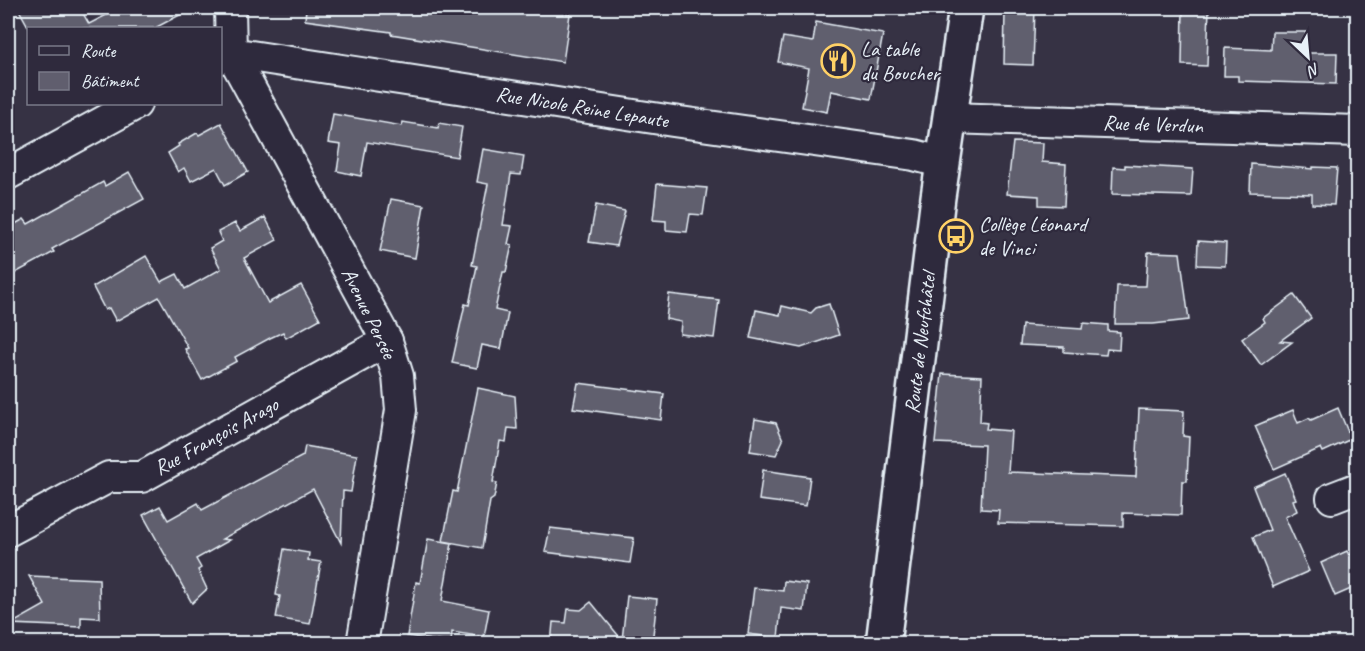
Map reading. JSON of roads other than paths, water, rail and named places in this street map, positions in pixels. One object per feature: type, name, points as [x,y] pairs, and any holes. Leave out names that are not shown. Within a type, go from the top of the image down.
[{"type":"main road","name":"Route de Neufchâtel","points":[[883,644],[949,118],[966,8]]},
{"type":"street","name":"Avenue Persée","points":[[230,8],[226,55],[387,341],[398,376],[401,410],[362,644]]},
{"type":"street","name":"Rue Nicole Reine Lepaute","points":[[226,55],[914,155],[944,163]]},
{"type":"street","points":[[8,174],[134,105]]},
{"type":"street","name":"Rue de Verdun","points":[[949,118],[1358,130]]},
{"type":"street","name":"Rue François Arago","points":[[8,531],[110,477],[142,477],[387,341]]},
{"type":"place","name":"La table du Boucher","points":[[838,61]]},
{"type":"place","name":"Collège Léonard de Vinci","points":[[956,236]]}]
